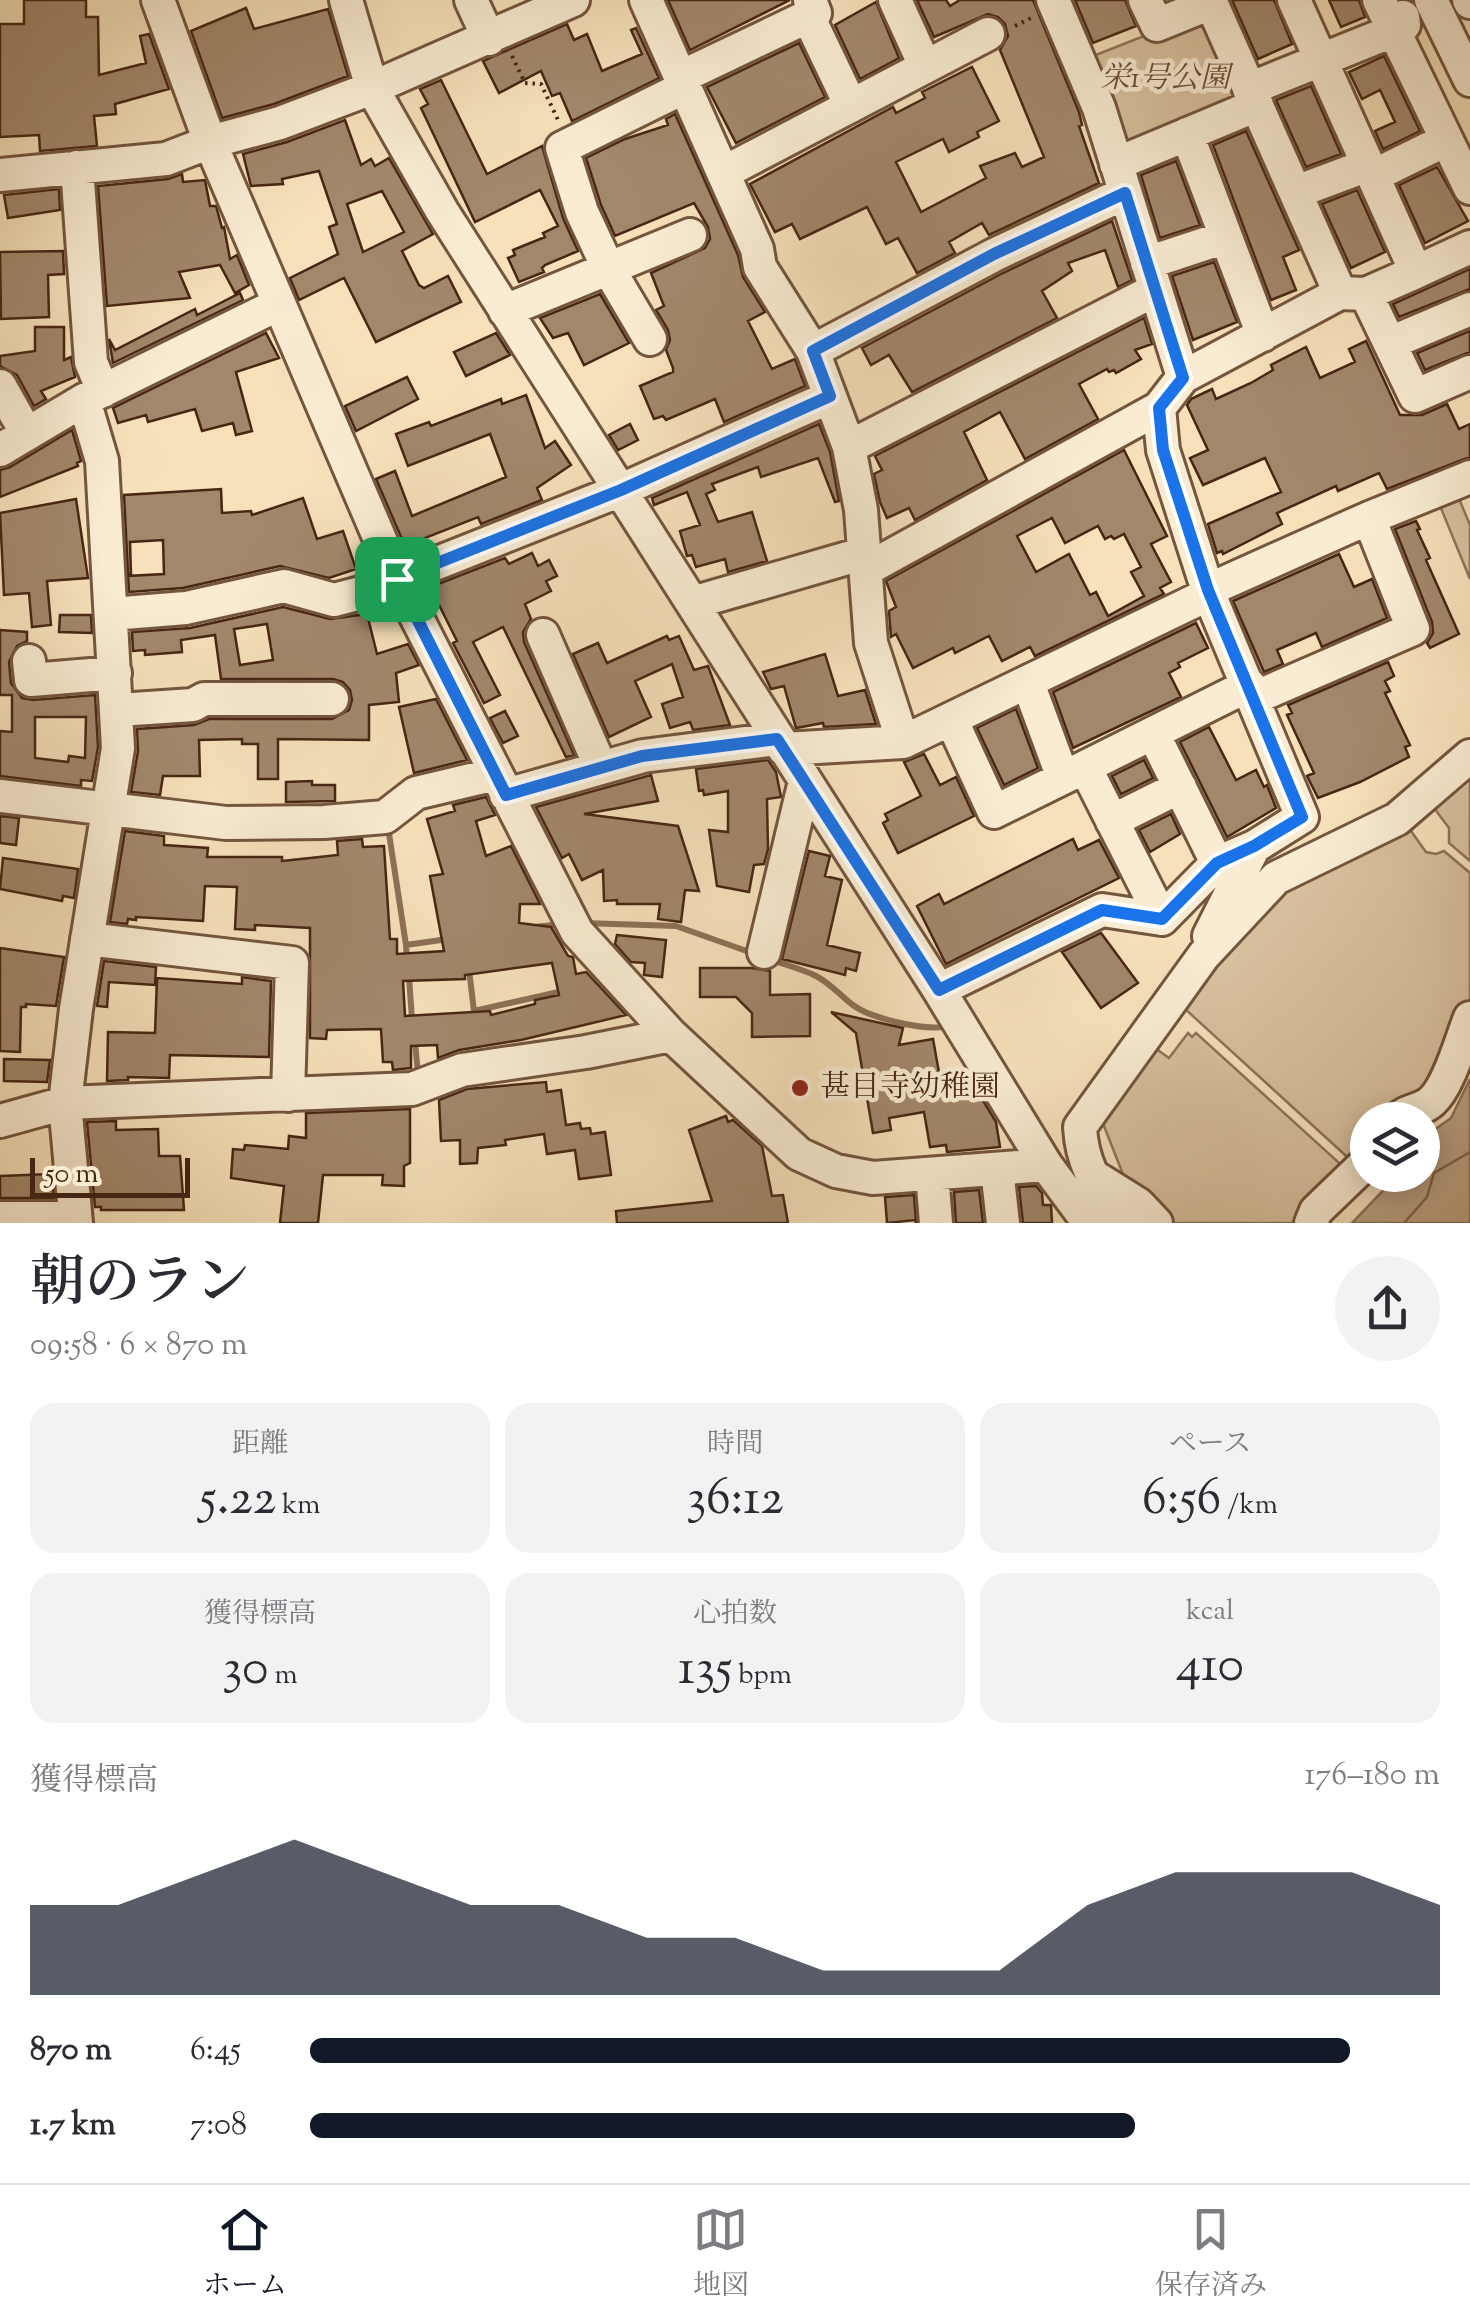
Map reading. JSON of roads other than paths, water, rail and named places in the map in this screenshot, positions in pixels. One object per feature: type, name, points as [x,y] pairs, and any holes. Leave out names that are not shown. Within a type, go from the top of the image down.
[{"type":"street","points":[[158,0],[210,142],[277,305],[398,581],[570,922],[671,1035],[799,1154],[836,1171],[873,1178],[1046,1165]]},
{"type":"street","points":[[346,0],[372,88],[442,211],[939,990],[1046,1165],[1089,1223]]},
{"type":"street","points":[[471,0],[495,36]]},
{"type":"street","points":[[0,175],[166,158],[372,88],[573,0]]},
{"type":"street","points":[[646,0],[757,249],[760,266],[813,351],[849,447],[862,510],[871,643],[904,742]]},
{"type":"street","points":[[895,0],[924,66]]},
{"type":"street","points":[[1145,0],[1157,25],[1210,2],[1296,192],[1354,293],[1390,343],[1416,396],[1470,372]]},
{"type":"street","points":[[1294,0],[1416,272]]},
{"type":"street","points":[[1379,0],[1396,16],[1446,140],[1470,188]]},
{"type":"street","points":[[1431,0],[1470,80]]},
{"type":"street","points":[[1054,3],[1099,108],[1183,378]]},
{"type":"street","points":[[650,339],[634,309],[620,264],[582,212],[562,148],[809,8],[851,106]]},
{"type":"street","points":[[813,351],[994,254],[1187,134],[1396,16]]},
{"type":"street","points":[[723,173],[988,34]]},
{"type":"street","points":[[1187,134],[1263,335]]},
{"type":"street","points":[[1296,192],[1370,170],[1446,140]]},
{"type":"street","points":[[0,1218],[83,1221],[65,1102],[106,807],[118,748],[102,462],[77,168]]},
{"type":"street","points":[[505,312],[690,235]]},
{"type":"street","points":[[849,447],[1226,237]]},
{"type":"street","points":[[692,603],[866,561],[1159,408],[1183,378],[1263,335],[1470,246]]},
{"type":"street","points":[[0,386],[14,442],[94,396],[277,305]]},
{"type":"street","points":[[1390,343],[1470,309]]},
{"type":"street","points":[[112,614],[186,608],[284,586],[334,600],[398,581],[621,490],[830,396]]},
{"type":"street","points":[[1159,408],[1163,450],[1209,592],[1302,817],[1217,863],[1162,919]]},
{"type":"street","points":[[0,796],[226,823],[324,822],[385,816],[416,793],[601,768],[642,756],[781,744],[904,742],[1209,592],[1470,477]]},
{"type":"street","points":[[952,720],[994,812],[1154,732],[1413,629],[1370,518]]},
{"type":"street","points":[[543,635],[601,768]]},
{"type":"street","points":[[30,661],[30,680],[115,672]]},
{"type":"street","points":[[1028,683],[1074,772],[1112,821],[1162,919]]},
{"type":"street","points":[[118,710],[192,705],[204,700],[332,699]]},
{"type":"street","points":[[1154,732],[1217,863]]},
{"type":"street","points":[[1122,1223],[1090,1174],[1081,1151],[1080,1126],[1204,955],[1276,878],[1396,819],[1470,756]]},
{"type":"street","points":[[764,952],[804,781]]},
{"type":"street","points":[[1112,821],[1180,786]]},
{"type":"street","points":[[1204,955],[1210,930],[1254,846]]},
{"type":"street","points":[[939,990],[1102,910],[1162,919]]},
{"type":"street","points":[[87,940],[292,964],[288,1095]]},
{"type":"street","points":[[1432,1102],[1440,1093],[1470,1018]]},
{"type":"street","points":[[0,1122],[65,1102],[412,1089],[462,1070],[671,1035]]},
{"type":"street","points":[[997,1169],[1003,1223]]},
{"type":"street","points":[[932,1174],[936,1223]]},
{"type":"street","points":[[1090,1174],[1138,1204],[1156,1223]]},
{"type":"street","points":[[1311,1223],[1316,1211],[1350,1178]]},
{"type":"water","points":[[1470,1079],[1470,1223],[1352,1223],[1382,1192],[1440,1192],[1440,1126],[1451,1118]]},
{"type":"waterway","points":[[388,827],[406,945]]},
{"type":"waterway","points":[[583,923],[676,926],[755,954]]},
{"type":"waterway","points":[[535,927],[561,924]]},
{"type":"waterway","points":[[407,960],[406,945],[448,939]]},
{"type":"waterway","points":[[772,960],[816,976],[871,1014],[909,1025],[942,1027]]},
{"type":"waterway","points":[[469,970],[474,1011],[563,991]]},
{"type":"waterway","points":[[409,977],[412,1019]]},
{"type":"waterway","points":[[415,1042],[418,1074]]},
{"type":"place","name":"甚目寺幼稚園","points":[[800,1088]]},
{"type":"park label","name":"栄1号公園","points":[[1165,79]]}]
